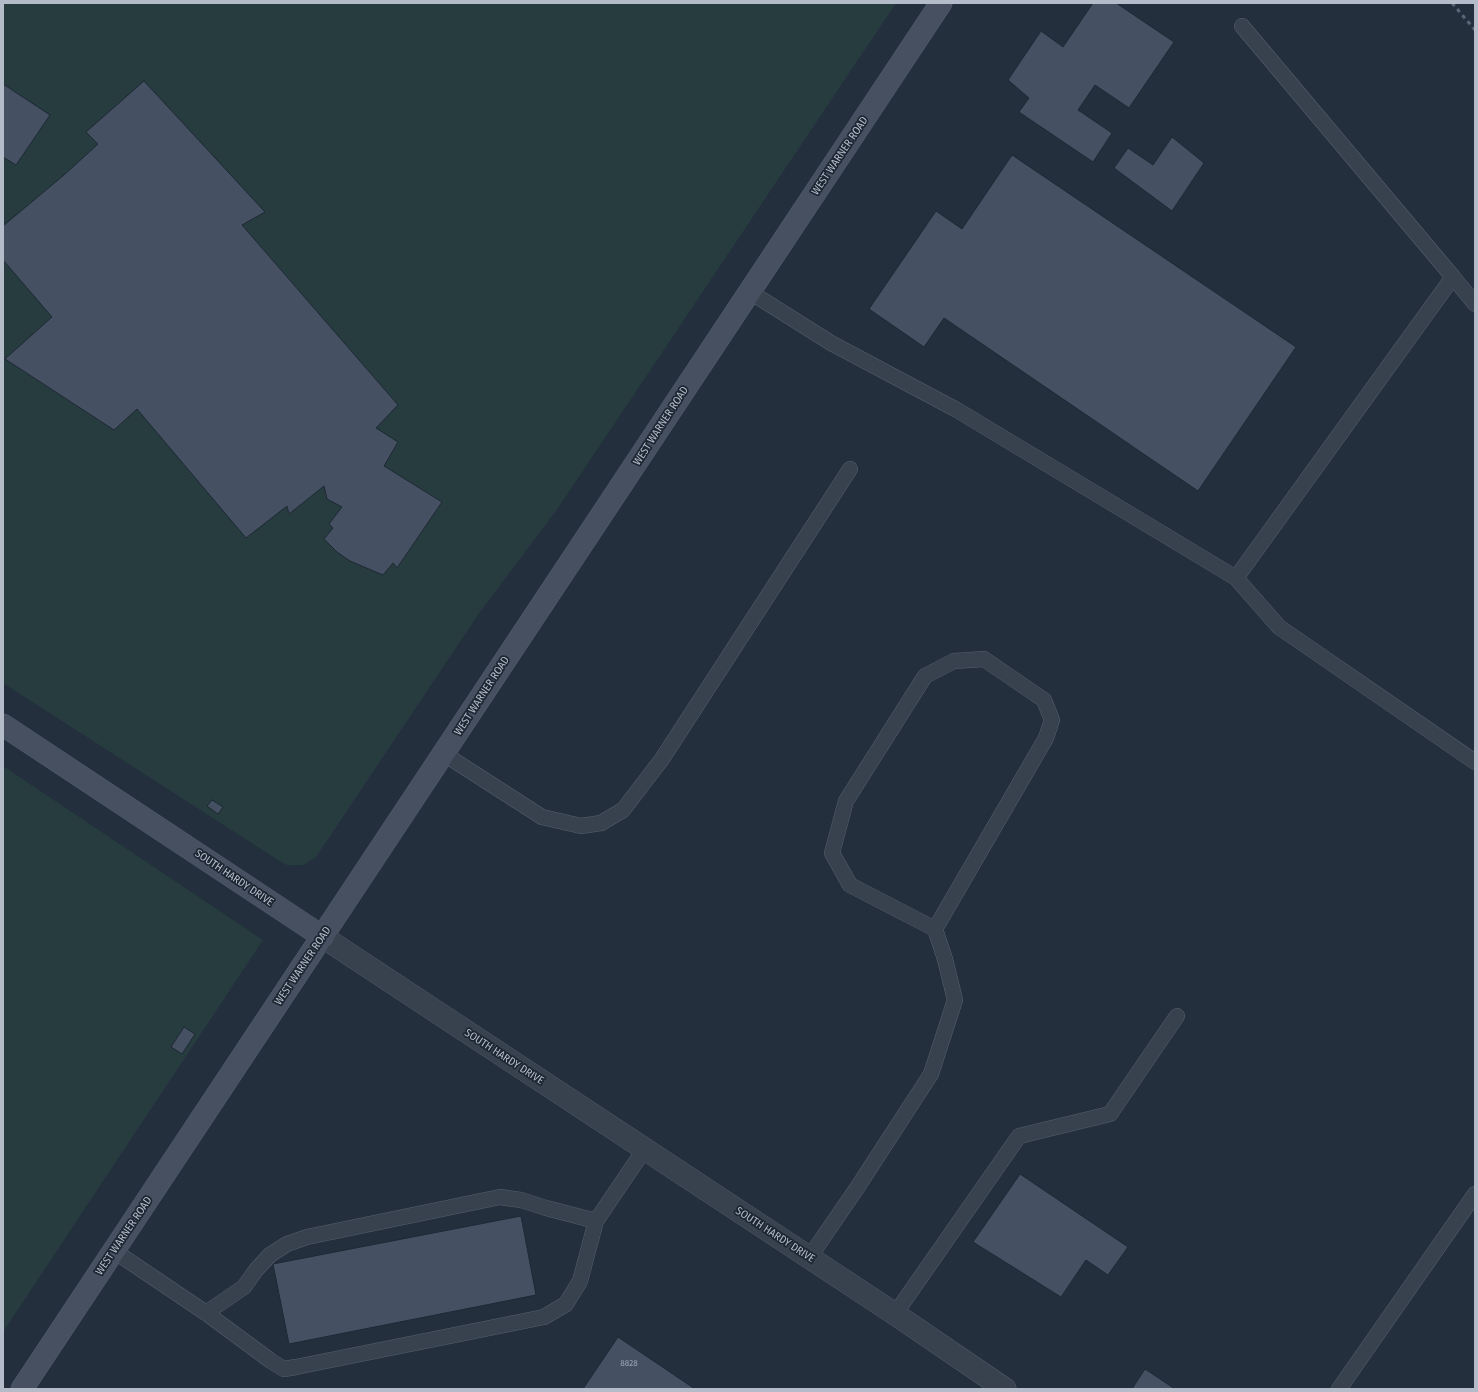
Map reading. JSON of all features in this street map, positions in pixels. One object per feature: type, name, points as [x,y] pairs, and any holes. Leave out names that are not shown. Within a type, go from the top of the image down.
[{"type":"main road","name":"WEST WARNER ROAD","points":[[22,1389],[941,3]]},
{"type":"main road","name":"SOUTH HARDY DRIVE","points":[[3,725],[323,937]]},
{"type":"street","name":"SOUTH HARDY DRIVE","points":[[323,937],[895,1314],[1005,1389]]},
{"type":"lane","points":[[1242,26],[1475,304]]},
{"type":"lane","points":[[1236,578],[1453,277]]},
{"type":"lane","points":[[750,292],[831,344],[957,410],[1236,578],[1279,627],[1475,762]]},
{"type":"lane","points":[[444,754],[542,817],[581,826],[601,823],[623,810],[662,759],[850,469]]},
{"type":"lane","points":[[809,1258],[857,1188],[931,1074],[955,1000],[945,959],[935,929],[850,885],[832,853],[846,801],[925,676],[954,661],[984,660],[1044,700],[1052,720],[1046,738],[935,929]]},
{"type":"lane","points":[[895,1314],[1019,1136],[1110,1114],[1177,1016]]},
{"type":"lane","points":[[114,1251],[206,1313],[284,1369],[304,1366],[544,1317],[566,1304],[580,1281],[596,1221],[644,1150]]},
{"type":"lane","points":[[1340,1389],[1475,1194]]},
{"type":"lane","points":[[206,1313],[244,1287],[256,1270],[270,1255],[287,1244],[307,1237],[500,1197],[521,1200],[596,1221]]},
{"type":"green space","points":[[3,3],[896,3],[558,508],[480,612],[316,857],[303,865],[287,865],[278,860],[3,683]]},
{"type":"green space","points":[[3,766],[263,940],[3,1332]]},
{"type":"building","points":[[1093,3],[1116,3],[1174,42],[1129,108],[1095,85],[1078,110],[1112,133],[1093,162],[1019,112],[1029,98],[1008,80],[1041,31],[1063,47]]},
{"type":"building","points":[[144,81],[265,212],[242,225],[398,405],[376,428],[398,442],[384,466],[442,502],[397,568],[393,563],[383,575],[350,561],[337,552],[324,539],[333,528],[329,524],[342,507],[327,499],[324,486],[289,514],[287,506],[246,538],[137,409],[114,430],[5,359],[52,317],[3,260],[3,226],[64,175],[98,144],[86,132]]},
{"type":"building","points":[[3,84],[50,115],[16,165],[3,157]]},
{"type":"building","points":[[1172,137],[1204,163],[1172,211],[1114,168],[1128,148],[1153,165]]},
{"type":"building","points":[[1012,155],[1296,347],[1198,491],[944,318],[924,347],[869,309],[936,211],[962,229]]},
{"type":"building","points":[[212,800],[223,807],[218,814],[207,806]]},
{"type":"building","points":[[184,1027],[195,1034],[182,1054],[171,1047]]},
{"type":"building","points":[[1020,1174],[1128,1247],[1108,1275],[1086,1260],[1061,1297],[973,1242]]},
{"type":"building","points":[[521,1216],[536,1295],[289,1344],[273,1264]]},
{"type":"building","points":[[618,1337],[695,1389],[583,1389]]},
{"type":"building","points":[[1145,1369],[1175,1389],[1132,1389]]},
{"type":"railway","points":[[1452,3],[1475,30]]}]
